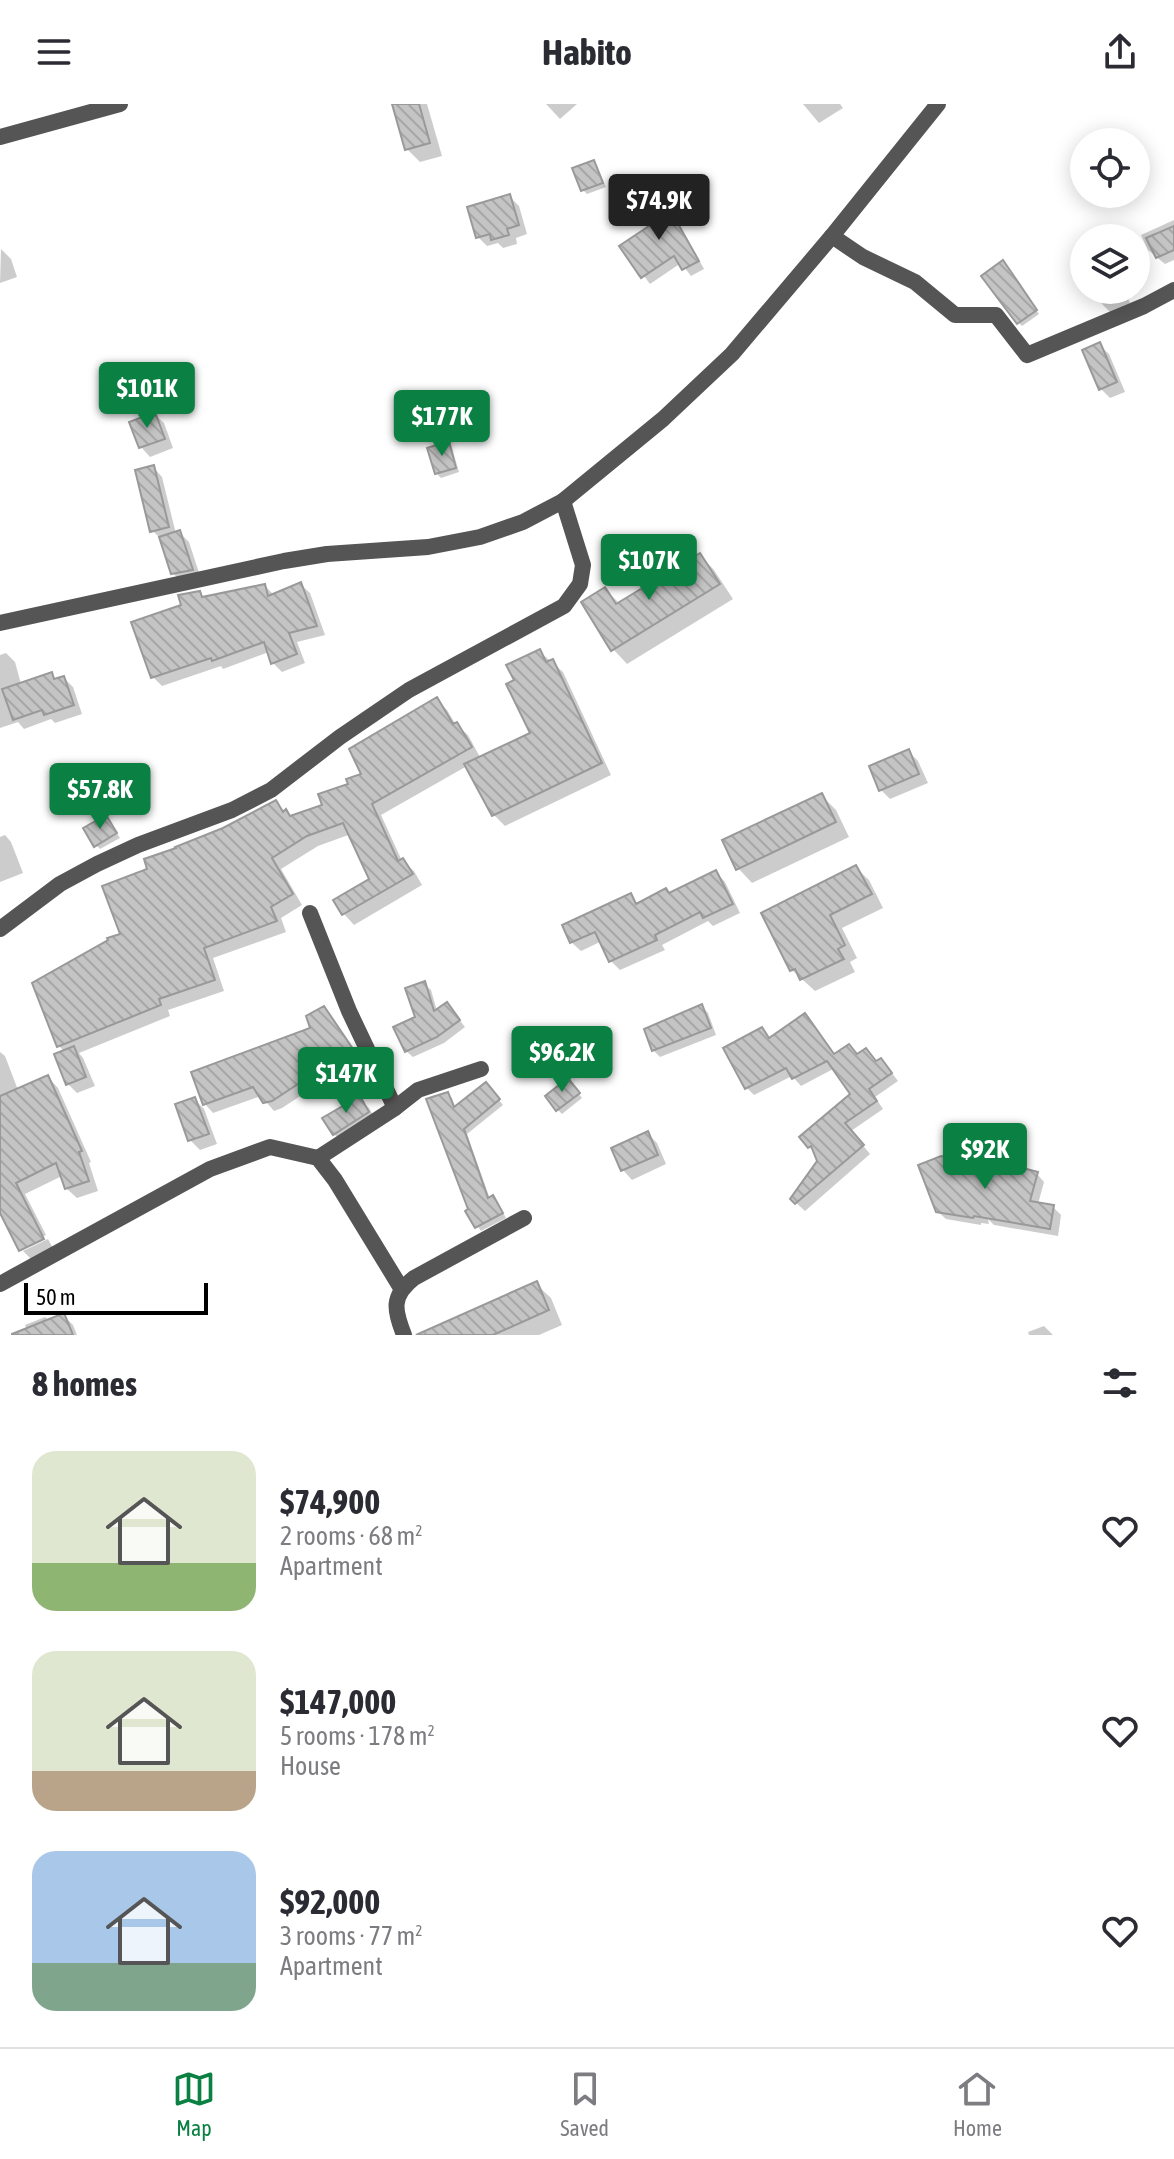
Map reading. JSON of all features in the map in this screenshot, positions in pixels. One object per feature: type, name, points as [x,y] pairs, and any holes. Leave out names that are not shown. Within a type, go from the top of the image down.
[{"type":"street","points":[[0,137],[120,104]]},
{"type":"street","points":[[0,623],[284,561],[327,554],[428,547],[480,537],[523,522],[563,501],[663,419],[732,354],[938,104]]},
{"type":"street","points":[[832,236],[863,257],[915,282],[955,315],[996,315],[1027,355],[1144,306],[1174,290]]},
{"type":"street","points":[[0,929],[60,884],[97,864],[138,845],[232,810],[271,790],[340,737],[409,690],[564,606],[580,584],[583,565],[563,501]]},
{"type":"street","points":[[310,913],[349,1011],[395,1108]]},
{"type":"street","points":[[318,1158],[418,1090],[481,1069]]},
{"type":"street","points":[[0,1284],[210,1169],[270,1147],[318,1158],[335,1180],[401,1288]]},
{"type":"street","points":[[404,1335],[395,1313],[401,1288],[524,1218]]},
{"type":"building","points":[[392,104],[419,104],[430,143],[405,150]]},
{"type":"building","points":[[594,160],[603,183],[581,191],[572,168]]},
{"type":"building","points":[[510,194],[519,225],[507,229],[509,235],[491,240],[490,234],[476,238],[467,207]]},
{"type":"building","points":[[661,194],[699,261],[682,270],[674,256],[641,278],[619,246],[649,226],[640,219]]},
{"type":"building","points":[[1174,226],[1174,250],[1156,258],[1150,246],[1150,236]]},
{"type":"building","points":[[1003,260],[1037,310],[1017,324],[981,276]]},
{"type":"building","points":[[1100,342],[1117,382],[1099,390],[1082,350]]},
{"type":"building","points":[[155,412],[165,439],[139,448],[129,422]]},
{"type":"building","points":[[449,441],[456,468],[435,474],[427,448]]},
{"type":"building","points":[[154,465],[169,527],[150,532],[135,470]]},
{"type":"building","points":[[180,530],[193,570],[171,574],[159,537]]},
{"type":"building","points":[[700,553],[720,584],[611,651],[581,602],[605,587],[616,604]]},
{"type":"building","points":[[301,582],[317,626],[289,633],[297,654],[271,664],[264,642],[151,678],[131,622],[181,605],[178,595],[200,591],[202,597],[265,584],[268,596]]},
{"type":"building","points":[[540,649],[546,662],[553,659],[602,763],[492,816],[464,764],[530,733],[506,684],[514,680],[506,665]]},
{"type":"building","points":[[52,672],[54,679],[64,676],[74,705],[44,715],[42,710],[13,720],[2,689]]},
{"type":"building","points":[[437,697],[472,747],[372,804],[398,861],[403,858],[413,874],[342,915],[333,900],[369,879],[343,823],[307,836],[272,858],[293,894],[271,907],[277,921],[204,948],[215,980],[159,999],[161,1005],[57,1047],[32,983],[107,938],[120,934],[102,886],[147,869],[144,859],[223,828],[276,800],[283,812],[286,809],[290,816],[322,805],[318,794],[348,784],[346,779],[361,774],[349,749]]},
{"type":"building","points":[[909,749],[919,774],[879,791],[869,766]]},
{"type":"building","points":[[822,793],[836,822],[736,870],[722,840]]},
{"type":"building","points":[[106,815],[117,833],[94,847],[83,828]]},
{"type":"building","points":[[856,865],[872,894],[830,915],[845,945],[838,949],[844,959],[800,980],[795,969],[790,971],[761,913]]},
{"type":"building","points":[[716,870],[733,904],[703,918],[700,912],[655,935],[657,940],[609,962],[595,932],[570,943],[562,925],[631,893],[636,904],[666,888],[669,893]]},
{"type":"building","points":[[425,981],[434,1011],[447,1002],[460,1020],[437,1037],[405,1052],[393,1027],[415,1017],[405,988]]},
{"type":"building","points":[[702,1004],[711,1028],[652,1051],[644,1029]]},
{"type":"building","points":[[324,1006],[355,1052],[329,1067],[327,1065],[272,1101],[263,1103],[253,1087],[203,1105],[191,1072],[310,1028],[306,1016]]},
{"type":"building","points":[[805,1013],[834,1054],[849,1044],[857,1054],[866,1048],[876,1061],[881,1058],[892,1073],[869,1089],[877,1101],[845,1123],[864,1145],[795,1204],[790,1199],[817,1161],[811,1146],[808,1148],[799,1137],[850,1094],[827,1061],[792,1079],[786,1068],[745,1089],[723,1048],[762,1027],[769,1038]]},
{"type":"building","points":[[74,1046],[86,1077],[66,1085],[54,1054]]},
{"type":"building","points":[[48,1075],[82,1151],[79,1152],[89,1181],[65,1189],[56,1163],[16,1183],[44,1239],[19,1251],[0,1213],[0,1096]]},
{"type":"building","points":[[568,1078],[580,1093],[556,1111],[545,1096]]},
{"type":"building","points":[[486,1082],[500,1099],[464,1129],[488,1198],[493,1195],[503,1213],[475,1228],[465,1211],[468,1209],[426,1099],[448,1092],[454,1107]]},
{"type":"building","points":[[360,1096],[369,1112],[333,1135],[322,1118]]},
{"type":"building","points":[[195,1097],[209,1134],[188,1141],[175,1104]]},
{"type":"building","points":[[648,1131],[658,1155],[621,1171],[611,1148]]},
{"type":"building","points":[[941,1156],[986,1167],[988,1159],[1038,1172],[1030,1201],[1054,1205],[1050,1229],[936,1212],[918,1165]]},
{"type":"building","points":[[537,1281],[549,1310],[493,1335],[416,1335]]},
{"type":"building","points":[[64,1313],[73,1335],[12,1335],[12,1334]]}]
